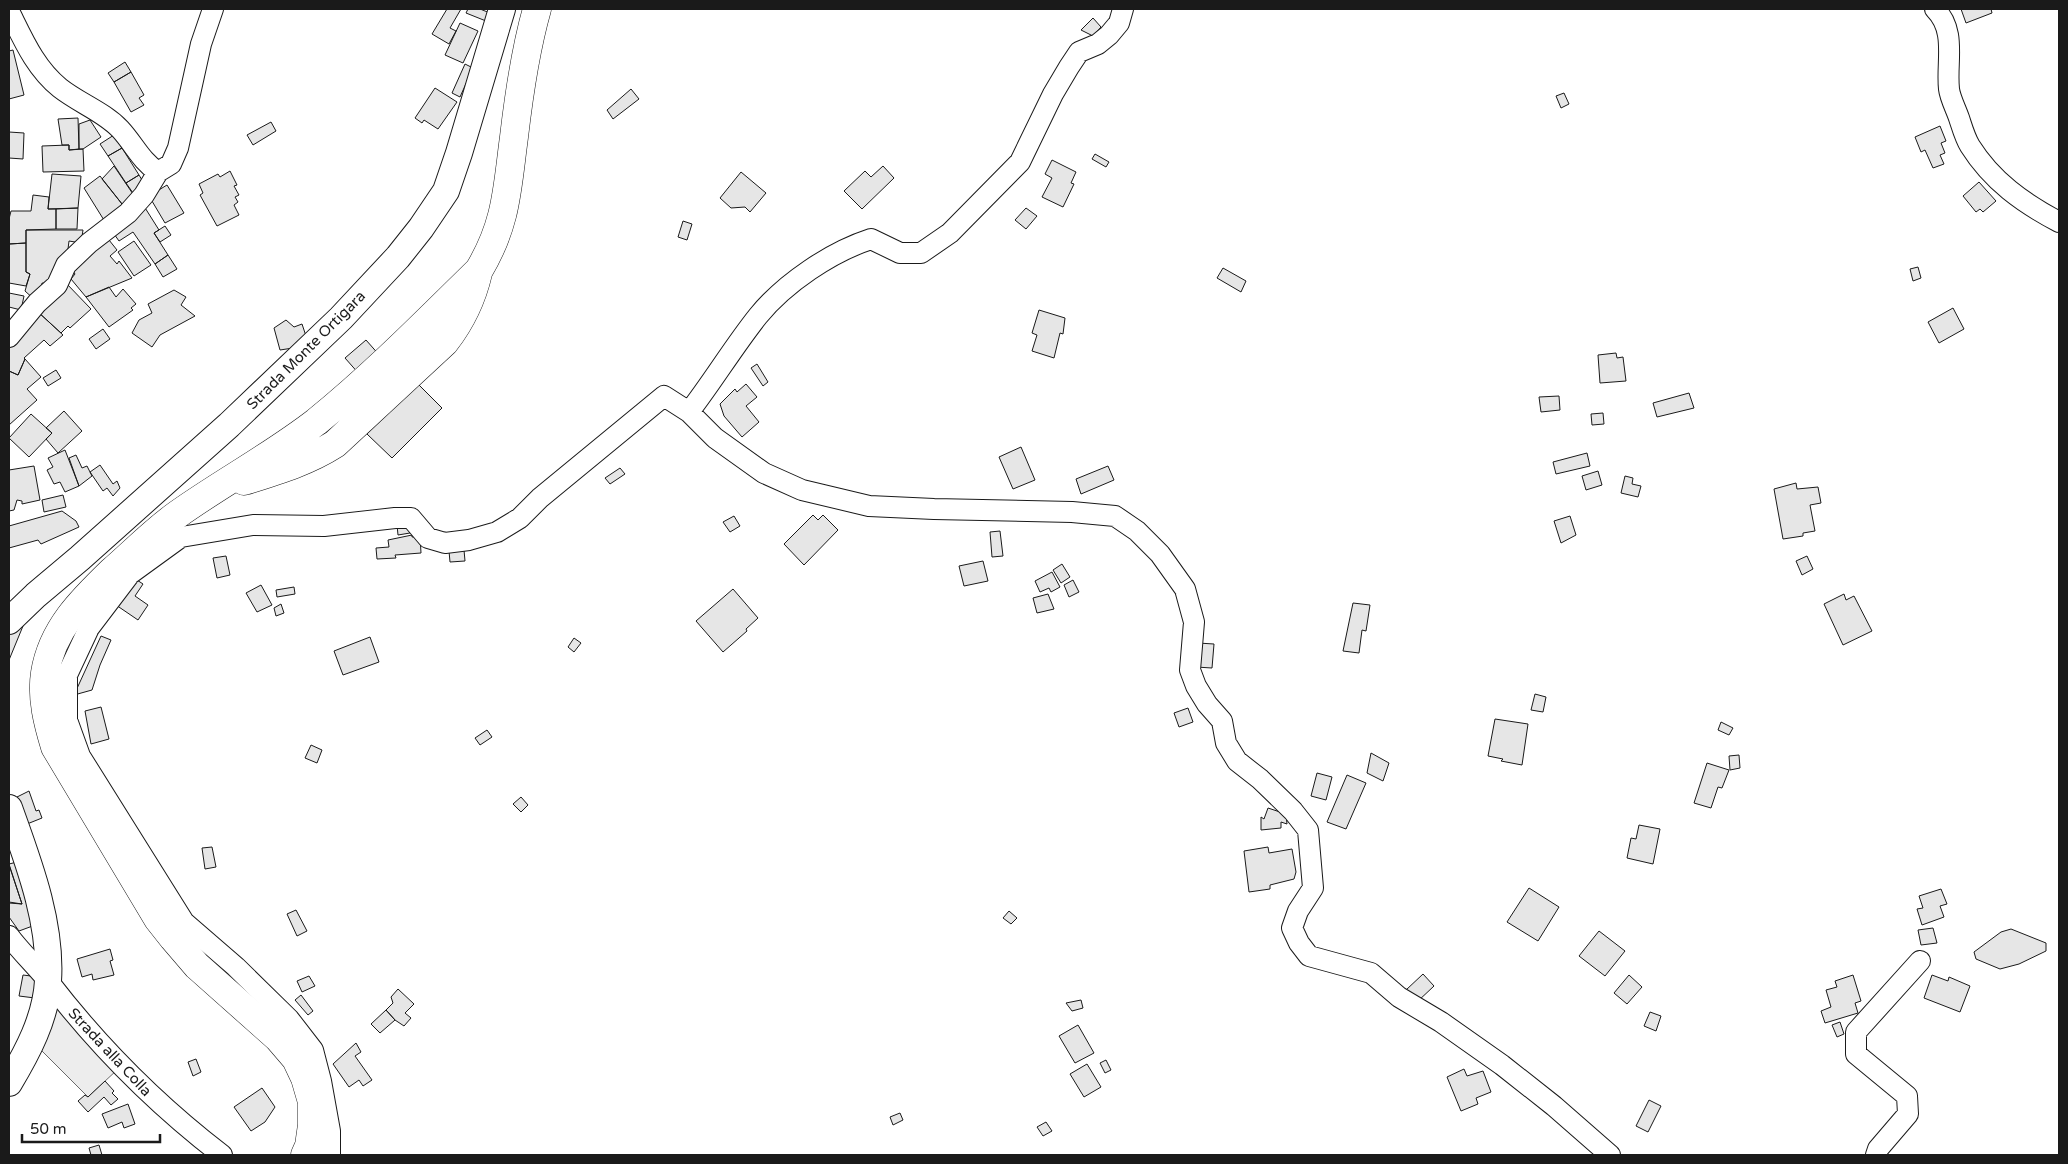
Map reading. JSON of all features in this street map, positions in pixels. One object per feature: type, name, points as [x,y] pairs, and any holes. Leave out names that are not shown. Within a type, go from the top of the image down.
[{"type":"highway","points":[[305,1155],[309,1146],[312,1125],[312,1102],[305,1078],[296,1059],[278,1038],[197,966],[158,919],[55,747],[48,723],[44,696],[45,673],[52,647],[61,628],[74,609],[153,534],[177,514],[212,492],[298,464],[317,456],[336,444],[445,342],[460,324],[479,270],[489,252],[503,215],[527,42],[537,9]]},
{"type":"main road","name":"Strada Monte Ortigara","points":[[9,620],[36,594],[229,425],[341,318],[398,257],[421,228],[446,191],[502,9]]},
{"type":"main road","points":[[9,808],[24,850],[46,928],[48,982],[42,1012],[27,1052],[9,1084]]},
{"type":"street","points":[[9,337],[36,303],[57,285],[66,265],[89,243],[128,213],[144,195],[158,172],[171,164],[178,148],[201,44],[213,9]]},
{"type":"street","points":[[689,412],[759,315],[784,290],[829,257],[855,244],[871,239],[900,253],[922,253],[950,233],[1020,162],[1053,94],[1079,52],[1098,44],[1109,34],[1119,23],[1123,9]]},
{"type":"street","points":[[1935,9],[1942,15],[1951,46],[1948,67],[1949,91],[1969,145],[1997,181],[2022,201],[2059,222]]},
{"type":"street","points":[[9,11],[36,62],[47,76],[61,89],[120,129],[140,157],[158,172]]},
{"type":"street","points":[[330,1155],[330,1131],[313,1050],[289,1019],[236,967],[184,922],[80,756],[67,720],[67,674],[89,628],[130,574],[175,535],[253,526],[324,526],[411,518],[428,538],[445,543],[469,540],[496,532],[520,518],[540,498],[664,396],[689,412],[715,438],[764,473],[802,490],[869,506],[1072,512],[1115,516],[1137,531],[1160,554],[1185,589],[1194,622],[1190,670],[1196,686],[1207,704],[1222,721],[1226,743],[1237,761],[1267,785],[1293,811],[1308,830],[1312,888],[1298,911],[1292,928],[1299,943],[1309,956],[1371,973],[1399,997],[1441,1022],[1502,1065],[1554,1106],[1610,1155]]},
{"type":"street","points":[[113,528],[143,513]]},
{"type":"street","name":"Strada alla Colla","points":[[9,936],[62,1000],[152,1097],[222,1155]]},
{"type":"street","points":[[1876,1155],[1908,1114],[1907,1096],[1856,1054],[1856,1032],[1920,961]]},
{"type":"shaded area","points":[[55,1003],[118,1069],[88,1097],[36,1045]]},
{"type":"building","points":[[447,9],[461,9],[450,28],[456,31],[449,44],[432,34]]},
{"type":"building","points":[[468,9],[480,9],[490,13],[486,21],[466,13]]},
{"type":"building","points":[[1961,9],[1991,9],[1992,13],[1966,23]]},
{"type":"building","points":[[1093,18],[1101,27],[1093,36],[1081,30]]},
{"type":"building","points":[[460,23],[478,31],[463,63],[445,55]]},
{"type":"building","points":[[13,50],[24,95],[9,99],[9,51]]},
{"type":"building","points":[[125,62],[131,72],[114,82],[108,73]]},
{"type":"building","points":[[465,64],[473,68],[460,97],[452,93]]},
{"type":"building","points":[[131,72],[144,95],[139,98],[144,105],[131,112],[114,82]]},
{"type":"building","points":[[435,88],[457,102],[438,129],[424,120],[422,123],[415,118]]},
{"type":"building","points":[[631,89],[639,99],[613,119],[607,110]]},
{"type":"building","points":[[1564,93],[1569,104],[1561,108],[1556,96]]},
{"type":"building","points":[[78,118],[79,149],[69,150],[69,145],[62,145],[58,119]]},
{"type":"building","points":[[90,120],[101,137],[83,149],[79,149],[79,124]]},
{"type":"building","points":[[271,122],[276,131],[253,145],[247,135]]},
{"type":"building","points":[[1940,126],[1946,141],[1941,143],[1945,153],[1940,155],[1944,164],[1933,168],[1925,150],[1921,152],[1915,137]]},
{"type":"building","points":[[9,132],[24,133],[23,159],[9,158]]},
{"type":"building","points":[[114,135],[122,148],[108,156],[100,144]]},
{"type":"building","points":[[69,145],[69,150],[83,149],[84,171],[43,172],[42,146]]},
{"type":"building","points":[[122,148],[139,175],[126,183],[108,156]]},
{"type":"building","points":[[1095,154],[1109,162],[1106,167],[1092,159]]},
{"type":"building","points":[[1052,160],[1076,172],[1071,183],[1074,184],[1063,207],[1042,197],[1052,178],[1045,174]]},
{"type":"building","points":[[114,166],[137,200],[126,209],[102,179]]},
{"type":"building","points":[[883,166],[894,178],[862,209],[844,191],[865,171],[871,177]]},
{"type":"building","points":[[230,171],[237,185],[234,186],[239,195],[235,197],[238,202],[234,205],[239,215],[217,226],[200,195],[203,193],[199,184],[218,174],[220,177]]},
{"type":"building","points":[[741,172],[766,193],[750,212],[745,207],[731,208],[720,198]]},
{"type":"building","points":[[52,174],[81,176],[78,208],[48,209]]},
{"type":"building","points":[[139,175],[145,185],[133,193],[126,183]]},
{"type":"building","points":[[100,176],[126,209],[107,225],[84,188]]},
{"type":"building","points":[[1979,182],[1996,201],[1983,212],[1980,209],[1976,212],[1963,196]]},
{"type":"building","points":[[167,185],[184,213],[165,223],[149,196]]},
{"type":"building","points":[[33,195],[49,197],[48,209],[56,209],[56,229],[26,230],[26,243],[9,244],[9,219],[11,211],[31,211]]},
{"type":"building","points":[[142,203],[159,230],[154,233],[168,255],[155,264],[133,232],[119,241],[112,231]]},
{"type":"building","points":[[78,208],[77,229],[56,229],[56,209]]},
{"type":"building","points":[[1026,208],[1037,216],[1026,229],[1015,220]]},
{"type":"building","points":[[683,221],[692,224],[687,240],[678,237]]},
{"type":"building","points":[[165,226],[171,235],[160,242],[154,233]]},
{"type":"building","points":[[26,230],[83,230],[81,243],[69,241],[68,249],[54,285],[42,283],[41,293],[35,300],[25,291],[30,274],[26,272]]},
{"type":"building","points":[[109,240],[117,250],[110,256],[117,264],[119,261],[132,278],[86,297],[71,279],[75,274],[69,265],[97,244],[100,247]]},
{"type":"building","points":[[134,241],[151,265],[134,276],[118,252]]},
{"type":"building","points":[[26,243],[26,272],[30,274],[26,286],[9,283],[9,244]]},
{"type":"building","points":[[168,255],[177,269],[163,277],[155,264]]},
{"type":"building","points":[[1918,267],[1921,278],[1913,281],[1910,269]]},
{"type":"building","points":[[1223,268],[1246,281],[1241,292],[1217,278]]},
{"type":"building","points":[[65,282],[91,309],[70,328],[68,326],[61,333],[37,311]]},
{"type":"building","points":[[109,287],[116,297],[123,289],[136,304],[131,308],[133,310],[109,327],[86,297]]},
{"type":"building","points":[[174,290],[186,297],[181,305],[195,316],[160,335],[152,347],[132,333],[139,320],[152,313],[148,304]]},
{"type":"building","points":[[9,293],[24,296],[21,310],[9,307]]},
{"type":"building","points":[[1953,308],[1964,329],[1939,343],[1928,322]]},
{"type":"building","points":[[1039,310],[1065,318],[1063,334],[1060,333],[1054,358],[1032,351],[1037,335],[1032,333]]},
{"type":"building","points":[[37,311],[63,335],[50,346],[44,340],[24,358],[18,375],[9,371],[9,341]]},
{"type":"building","points":[[286,320],[294,327],[302,324],[306,336],[293,348],[280,350],[274,328]]},
{"type":"building","points":[[103,329],[110,339],[96,349],[89,339]]},
{"type":"building","points":[[366,340],[411,391],[391,410],[345,358]]},
{"type":"building","points":[[1616,353],[1617,358],[1623,357],[1626,381],[1600,383],[1598,355]]},
{"type":"building","points":[[25,359],[41,377],[27,389],[37,400],[9,425],[9,371],[18,375]]},
{"type":"building","points":[[757,364],[768,382],[763,386],[751,368]]},
{"type":"building","points":[[56,370],[61,378],[48,386],[43,378]]},
{"type":"building","points":[[418,384],[442,408],[392,458],[367,434]]},
{"type":"building","points":[[746,384],[757,397],[746,406],[759,422],[742,437],[724,416],[720,404],[735,389],[737,392]]},
{"type":"building","points":[[1689,393],[1694,408],[1657,417],[1653,403]]},
{"type":"building","points":[[1559,396],[1560,410],[1541,412],[1539,397]]},
{"type":"building","points":[[64,411],[82,431],[58,453],[46,439],[52,433],[46,428]]},
{"type":"building","points":[[1603,413],[1604,424],[1592,425],[1591,414]]},
{"type":"building","points":[[31,414],[52,433],[29,457],[9,438]]},
{"type":"building","points":[[1021,447],[1035,480],[1013,489],[999,457]]},
{"type":"building","points":[[65,450],[79,486],[65,492],[60,482],[54,484],[47,470],[53,467],[48,458]]},
{"type":"building","points":[[1587,453],[1590,466],[1556,474],[1553,462]]},
{"type":"building","points":[[76,455],[82,468],[87,466],[92,476],[79,486],[69,458]]},
{"type":"building","points":[[100,465],[113,484],[117,481],[120,488],[113,496],[107,488],[103,491],[90,472]]},
{"type":"building","points":[[34,466],[40,500],[22,504],[22,501],[17,500],[14,510],[9,511],[9,470]]},
{"type":"building","points":[[1108,466],[1114,480],[1081,494],[1076,479]]},
{"type":"building","points":[[620,468],[625,474],[610,484],[605,478]]},
{"type":"building","points":[[1598,471],[1602,485],[1586,490],[1582,476]]},
{"type":"building","points":[[1625,476],[1633,478],[1632,484],[1641,486],[1638,497],[1621,493]]},
{"type":"building","points":[[1796,483],[1797,489],[1818,487],[1821,503],[1810,505],[1815,531],[1803,533],[1803,536],[1783,539],[1774,489]]},
{"type":"building","points":[[63,495],[66,507],[44,512],[42,500]]},
{"type":"building","points":[[62,511],[76,521],[79,527],[41,544],[38,540],[9,548],[9,526]]},
{"type":"building","points":[[813,515],[818,520],[823,515],[838,530],[804,565],[784,544]]},
{"type":"building","points":[[734,516],[740,526],[730,532],[723,522]]},
{"type":"building","points":[[1570,516],[1576,535],[1561,543],[1554,521]]},
{"type":"building","points":[[409,523],[410,533],[398,535],[397,525]]},
{"type":"building","points":[[1000,531],[1003,556],[992,557],[990,532]]},
{"type":"building","points":[[412,535],[412,537],[420,536],[421,553],[395,555],[396,558],[377,559],[376,548],[389,547],[388,540]]},
{"type":"building","points":[[464,550],[465,561],[450,562],[449,551]]},
{"type":"building","points":[[226,556],[230,575],[217,578],[213,558]]},
{"type":"building","points":[[1807,556],[1813,569],[1802,575],[1796,561]]},
{"type":"building","points":[[983,561],[988,581],[964,586],[959,566]]},
{"type":"building","points":[[1062,564],[1070,577],[1061,583],[1053,570]]},
{"type":"building","points":[[1052,572],[1060,587],[1051,592],[1049,588],[1040,592],[1035,581]]},
{"type":"building","points":[[134,578],[143,584],[135,596],[148,605],[138,620],[116,605]]},
{"type":"building","points":[[1073,580],[1079,592],[1069,597],[1064,585]]},
{"type":"building","points":[[261,585],[272,605],[257,612],[246,593]]},
{"type":"building","points":[[294,587],[295,594],[277,597],[276,590]]},
{"type":"building","points":[[733,589],[758,618],[746,629],[747,631],[723,652],[696,621]]},
{"type":"building","points":[[1048,594],[1054,609],[1037,613],[1033,598]]},
{"type":"building","points":[[1844,594],[1846,600],[1854,596],[1872,631],[1843,645],[1824,604]]},
{"type":"building","points":[[1353,603],[1370,605],[1366,631],[1362,630],[1359,653],[1343,651]]},
{"type":"building","points":[[281,604],[284,613],[276,616],[274,608]]},
{"type":"building","points":[[12,622],[23,626],[9,660],[9,629]]},
{"type":"building","points":[[101,636],[111,640],[92,690],[74,695]]},
{"type":"building","points":[[370,637],[379,662],[343,675],[334,651]]},
{"type":"building","points":[[574,638],[581,643],[574,652],[568,647]]},
{"type":"building","points":[[1198,643],[1214,644],[1212,668],[1196,667]]},
{"type":"building","points":[[1535,694],[1546,697],[1543,712],[1531,710]]},
{"type":"building","points":[[101,707],[109,739],[91,744],[85,711]]},
{"type":"building","points":[[1188,708],[1193,722],[1179,727],[1174,713]]},
{"type":"building","points":[[1495,719],[1528,724],[1522,765],[1501,761],[1503,759],[1488,756]]},
{"type":"building","points":[[1721,722],[1733,728],[1729,735],[1718,730]]},
{"type":"building","points":[[487,730],[492,737],[480,745],[475,738]]},
{"type":"building","points":[[311,745],[322,750],[317,763],[305,758]]},
{"type":"building","points":[[1371,753],[1389,763],[1383,781],[1367,773]]},
{"type":"building","points":[[1739,755],[1740,768],[1730,770],[1729,756]]},
{"type":"building","points":[[1707,763],[1729,770],[1722,788],[1718,787],[1711,808],[1694,803]]},
{"type":"building","points":[[1317,773],[1332,777],[1326,800],[1311,796]]},
{"type":"building","points":[[1347,775],[1366,783],[1346,829],[1327,822]]},
{"type":"building","points":[[29,791],[36,811],[39,810],[42,818],[27,824],[17,797]]},
{"type":"building","points":[[521,797],[528,805],[521,812],[513,804]]},
{"type":"building","points":[[1268,808],[1286,814],[1287,824],[1281,822],[1281,828],[1261,830],[1261,817],[1264,819]]},
{"type":"building","points":[[1639,825],[1660,829],[1653,864],[1627,858],[1631,838],[1636,839]]},
{"type":"building","points":[[212,847],[216,867],[205,869],[202,848]]},
{"type":"building","points":[[1268,847],[1269,853],[1292,849],[1296,872],[1294,879],[1270,885],[1270,889],[1249,892],[1244,851]]},
{"type":"building","points":[[21,861],[38,924],[19,931],[9,917],[9,903],[22,904],[9,864]]},
{"type":"building","points":[[9,865],[22,904],[9,902]]},
{"type":"building","points":[[1529,888],[1559,907],[1538,941],[1507,922]]},
{"type":"building","points":[[1941,889],[1947,904],[1940,906],[1944,917],[1922,925],[1917,909],[1923,908],[1919,896]]},
{"type":"building","points":[[296,910],[307,931],[297,936],[287,914]]},
{"type":"building","points":[[1009,911],[1017,918],[1011,924],[1003,918]]},
{"type":"building","points":[[1933,928],[1937,943],[1921,945],[1918,930]]},
{"type":"building","points":[[2011,929],[2046,943],[2046,951],[2019,964],[2000,969],[1976,959],[1974,952],[2001,932]]},
{"type":"building","points":[[1599,931],[1625,951],[1605,976],[1579,956]]},
{"type":"building","points":[[110,949],[113,960],[110,961],[114,975],[93,980],[92,974],[82,977],[77,959]]},
{"type":"building","points":[[1423,974],[1434,986],[1417,1002],[1406,990]]},
{"type":"building","points":[[23,975],[39,977],[35,998],[19,996]]},
{"type":"building","points":[[1629,975],[1642,987],[1627,1004],[1614,993]]},
{"type":"building","points":[[1853,975],[1861,1001],[1855,1003],[1858,1013],[1825,1023],[1821,1011],[1831,1007],[1826,990],[1837,987],[1835,981]]},
{"type":"building","points":[[1932,975],[1948,981],[1949,977],[1970,986],[1960,1012],[1924,998]]},
{"type":"building","points":[[309,976],[315,986],[302,992],[297,981]]},
{"type":"building","points":[[398,989],[414,1004],[405,1013],[411,1018],[404,1026],[386,1010],[393,1003],[391,997]]},
{"type":"building","points":[[301,995],[313,1011],[308,1015],[295,1000]]},
{"type":"building","points":[[1081,1000],[1083,1008],[1072,1011],[1066,1003]]},
{"type":"building","points":[[386,1010],[395,1020],[380,1033],[371,1024]]},
{"type":"building","points":[[1650,1012],[1661,1016],[1656,1031],[1644,1026]]},
{"type":"building","points":[[1840,1022],[1844,1034],[1837,1037],[1832,1025]]},
{"type":"building","points":[[1078,1025],[1094,1053],[1075,1063],[1059,1036]]},
{"type":"building","points":[[356,1043],[361,1052],[355,1056],[372,1080],[363,1086],[359,1080],[349,1087],[333,1064]]},
{"type":"building","points":[[196,1059],[201,1072],[193,1076],[188,1062]]},
{"type":"building","points":[[1106,1060],[1111,1070],[1105,1073],[1100,1063]]},
{"type":"building","points":[[1087,1064],[1101,1087],[1084,1097],[1070,1074]]},
{"type":"building","points":[[1464,1069],[1467,1076],[1483,1071],[1491,1092],[1476,1098],[1478,1104],[1461,1111],[1447,1077]]},
{"type":"building","points":[[105,1081],[118,1099],[111,1105],[104,1097],[88,1112],[78,1101],[85,1095],[88,1097]]},
{"type":"building","points":[[262,1088],[275,1107],[265,1122],[251,1131],[234,1107]]},
{"type":"building","points":[[1649,1100],[1661,1106],[1648,1132],[1636,1126]]},
{"type":"building","points":[[128,1104],[135,1124],[124,1128],[122,1122],[108,1128],[102,1114]]},
{"type":"building","points":[[900,1113],[903,1120],[893,1125],[890,1117]]},
{"type":"building","points":[[1046,1122],[1052,1131],[1043,1136],[1037,1127]]},
{"type":"building","points":[[99,1145],[102,1155],[91,1155],[89,1148]]}]
